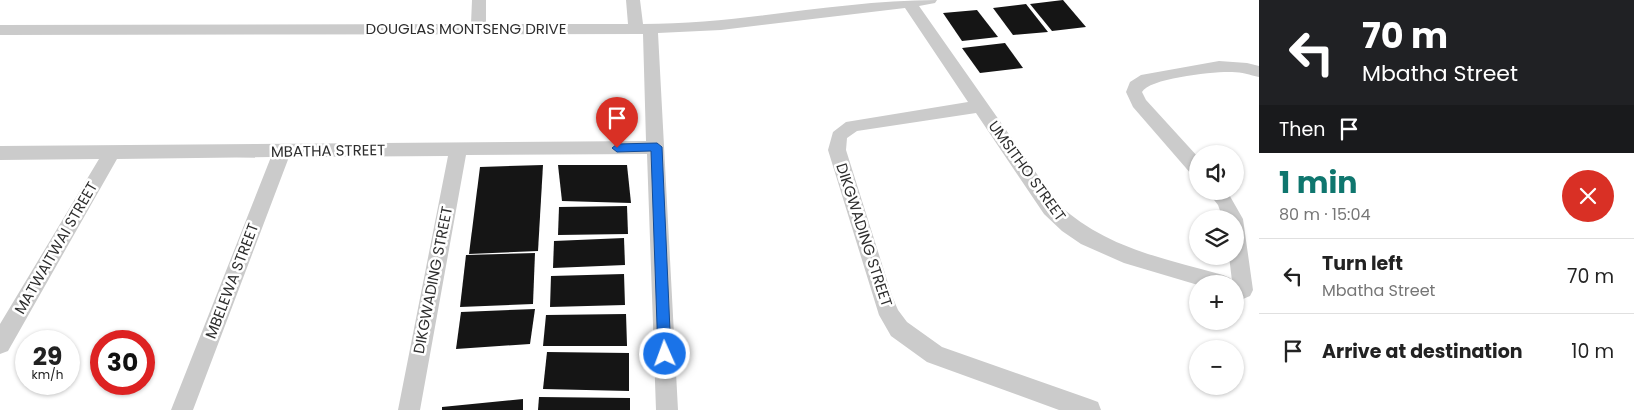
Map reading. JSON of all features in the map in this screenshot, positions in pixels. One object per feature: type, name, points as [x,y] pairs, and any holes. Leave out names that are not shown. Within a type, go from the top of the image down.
[{"type":"street","points":[[478,29],[479,0]]},
{"type":"street","points":[[633,0],[643,29],[657,147],[667,410]]},
{"type":"street","name":"DOUGLAS MONTSENG DRIVE","points":[[0,30],[643,29],[721,25],[930,0]]},
{"type":"street","name":"UMSITHO STREET","points":[[909,3],[1051,209],[1078,234],[1113,250],[1194,275]]},
{"type":"street","points":[[1189,160],[1139,103],[1134,92],[1136,86],[1146,79],[1227,66],[1246,68],[1259,72]]},
{"type":"street","name":"DIKGWADING STREET","points":[[980,106],[857,125],[844,130],[837,140],[837,150],[882,296],[889,315],[899,329],[910,339],[935,355],[1090,410]]},
{"type":"street","name":"MBATHA STREET","points":[[0,153],[282,152],[657,147]]},
{"type":"street","name":"DIKGWADING STREET","points":[[409,410],[458,149]]},
{"type":"street","name":"MATWAITWAI STREET","points":[[0,344],[112,152]]},
{"type":"street","name":"MBELEWA STREET","points":[[182,410],[282,152]]},
{"type":"street","points":[[1242,265],[1246,291]]},
{"type":"building","points":[[1063,0],[1086,27],[1052,31],[1030,4]]},
{"type":"building","points":[[1026,4],[1048,32],[1013,35],[993,8]]},
{"type":"building","points":[[977,10],[998,37],[962,41],[943,13]]},
{"type":"building","points":[[1005,43],[1023,68],[980,73],[962,48]]},
{"type":"building","points":[[543,165],[538,251],[469,254],[480,167]]},
{"type":"building","points":[[558,165],[627,165],[631,203],[562,201]]},
{"type":"building","points":[[627,206],[628,234],[558,235],[559,207]]},
{"type":"building","points":[[624,238],[625,265],[553,268],[554,241]]},
{"type":"building","points":[[535,253],[533,304],[460,307],[466,255]]},
{"type":"building","points":[[624,274],[625,305],[550,307],[551,276]]},
{"type":"building","points":[[535,309],[530,344],[456,349],[461,312]]},
{"type":"building","points":[[626,314],[627,346],[543,346],[546,315]]},
{"type":"building","points":[[547,352],[629,353],[629,391],[543,389]]},
{"type":"building","points":[[539,397],[630,398],[630,410],[538,410]]},
{"type":"building","points":[[523,399],[523,410],[442,410],[442,407]]},
{"type":"route","points":[[617,148],[657,147],[665,354]]}]
